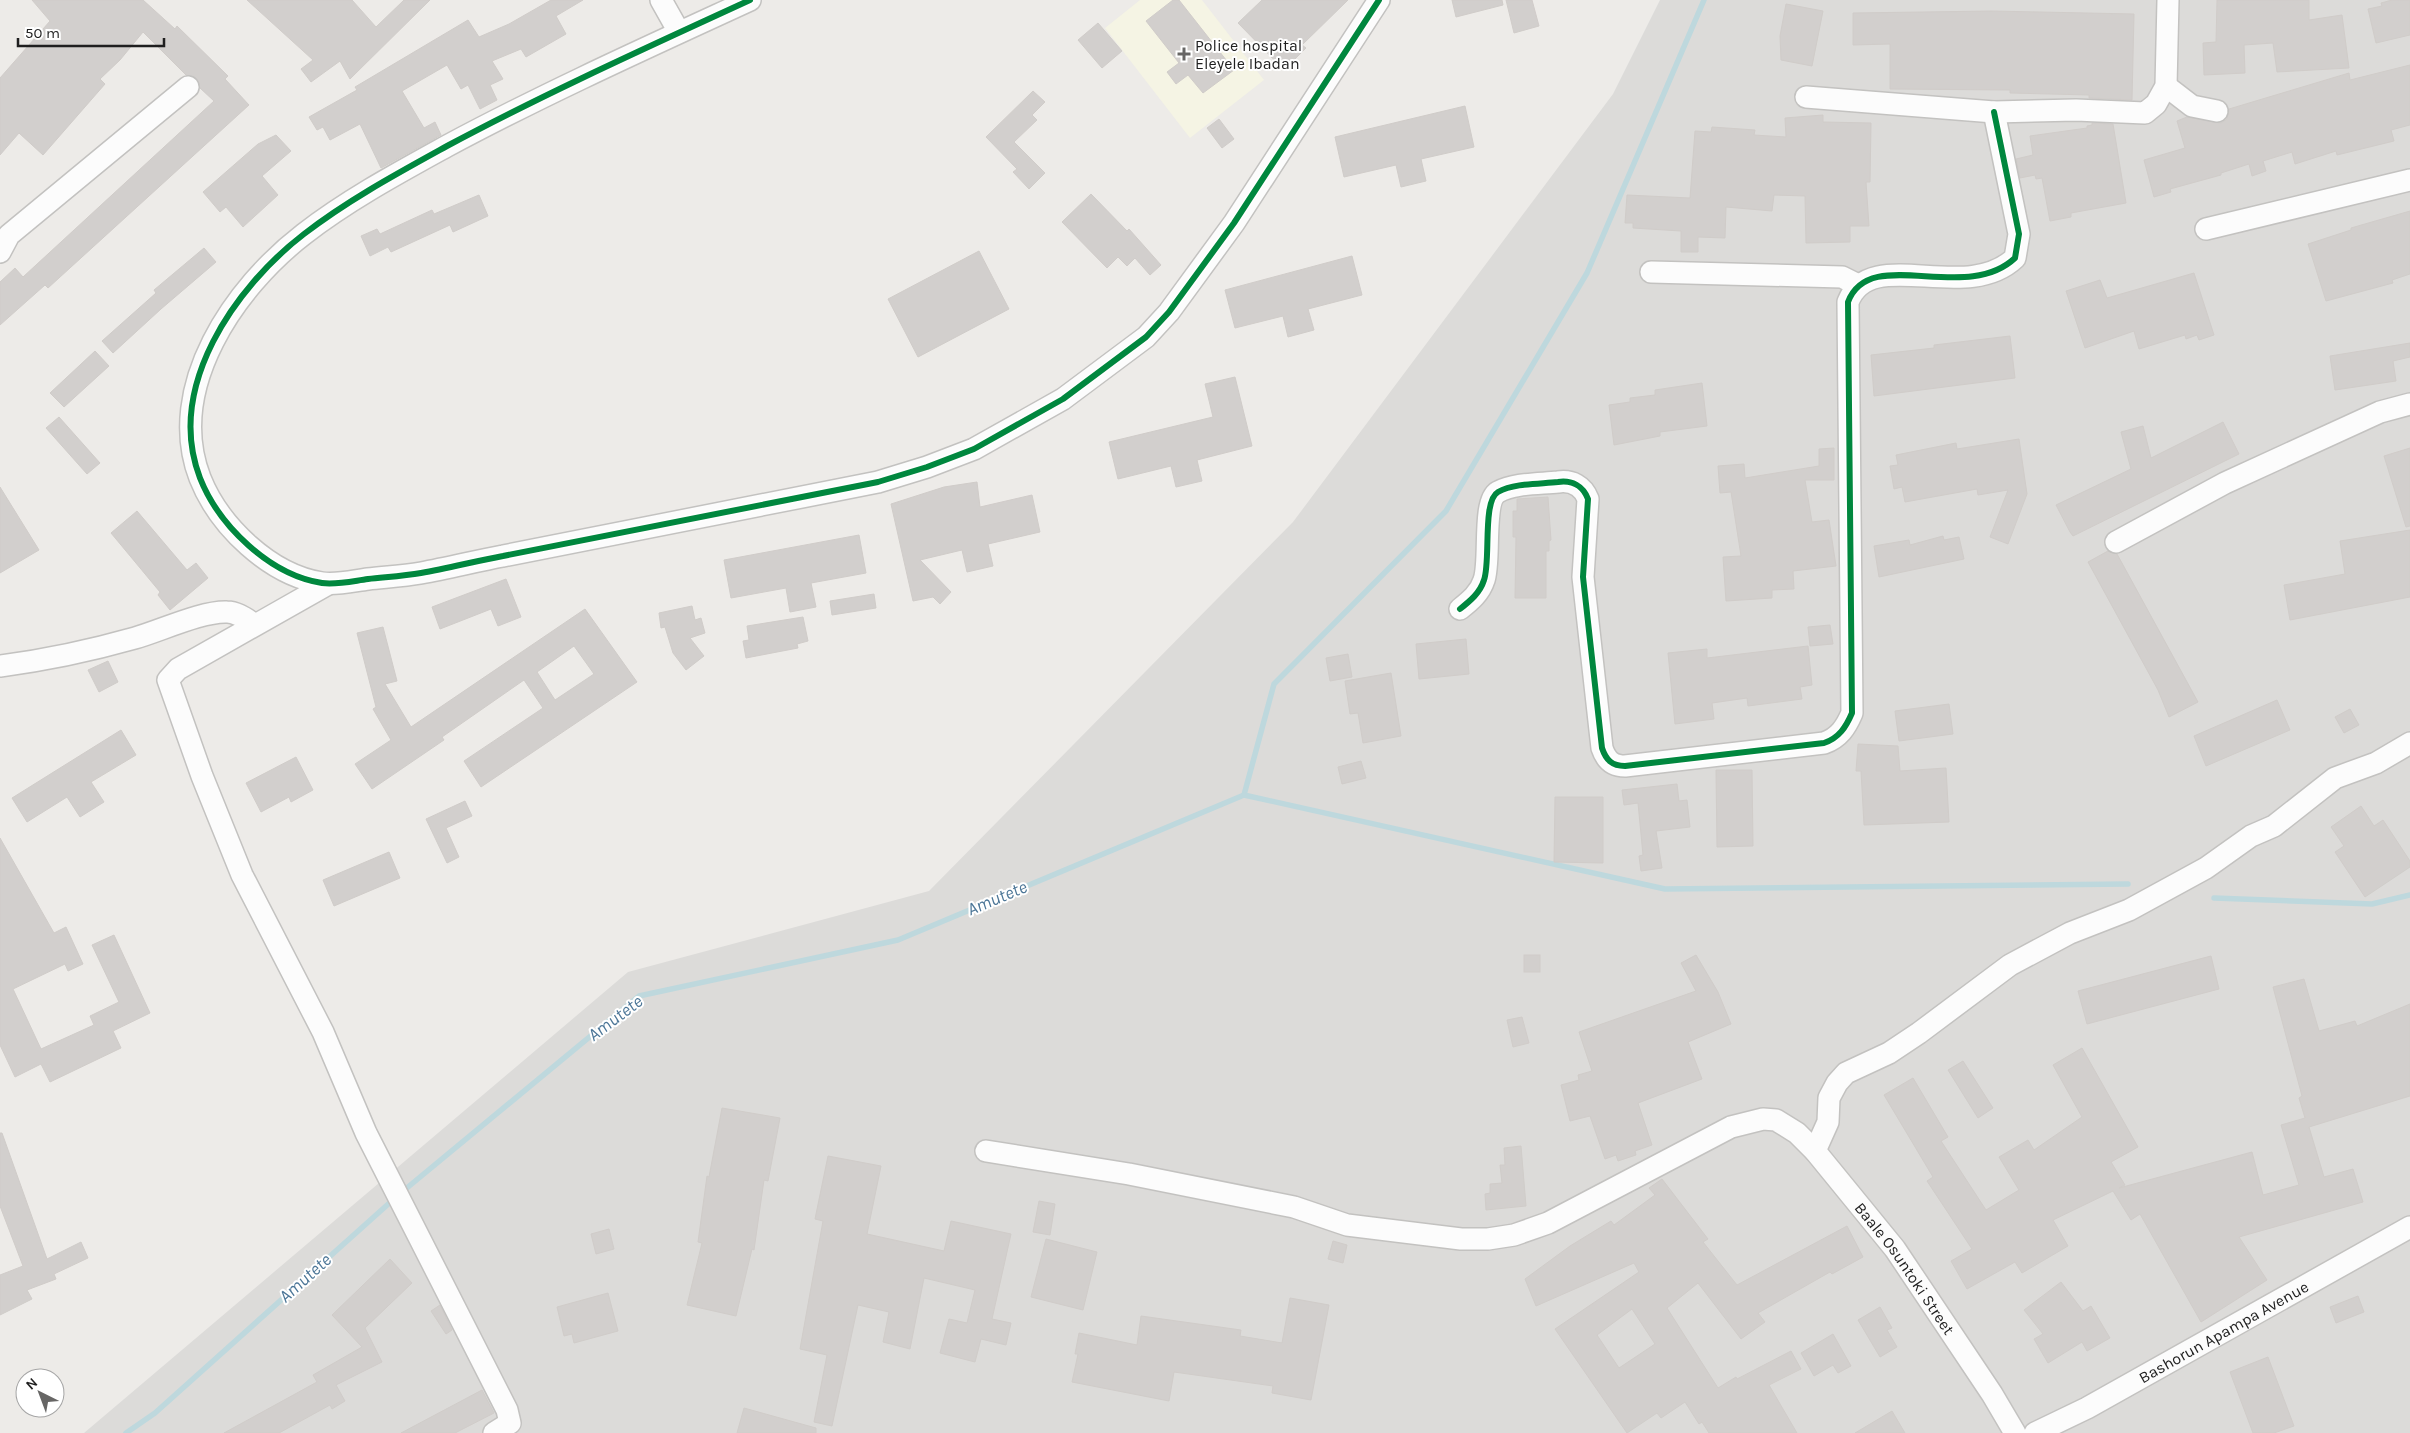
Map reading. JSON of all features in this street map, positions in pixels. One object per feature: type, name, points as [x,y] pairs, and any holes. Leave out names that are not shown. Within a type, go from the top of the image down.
[{"type":"street","points":[[661,0],[679,32]]},
{"type":"street","points":[[750,0],[598,68],[522,106],[386,180],[304,234],[267,266],[240,298],[205,357],[196,390],[191,432],[194,463],[203,485],[225,521],[259,554],[299,578],[328,584],[418,574],[878,482],[927,467],[974,449],[1063,399],[1146,337],[1169,312],[1272,167],[1325,80],[1359,33],[1379,0]]},
{"type":"street","points":[[1806,97],[1994,112],[2076,110],[2145,113],[2156,104],[2166,86],[2168,0]]},
{"type":"street","points":[[2166,86],[2192,106],[2218,111]]},
{"type":"street","points":[[0,252],[9,235],[188,87]]},
{"type":"street","points":[[1460,609],[1479,591],[1485,580],[1489,560],[1489,506],[1492,497],[1498,492],[1511,487],[1565,481],[1574,483],[1586,492],[1588,499],[1583,577],[1602,748],[1609,762],[1616,766],[1625,766],[1824,743],[1838,735],[1846,727],[1852,713],[1853,646],[1847,310],[1851,293],[1858,285],[1881,274],[1973,277],[1996,272],[2014,258],[2019,234],[1994,112]]},
{"type":"street","points":[[2206,229],[2410,180]]},
{"type":"street","points":[[1651,272],[1842,277],[1858,285]]},
{"type":"street","points":[[2116,542],[2225,484],[2380,412],[2410,404]]},
{"type":"street","points":[[328,584],[254,624],[178,669],[168,680],[202,776],[242,875],[323,1032],[374,1150],[506,1410],[510,1423],[494,1433]]},
{"type":"street","points":[[0,666],[64,657],[136,638],[206,615],[227,612],[238,614],[254,624]]},
{"type":"street","points":[[1815,1151],[1828,1122],[1830,1098],[1837,1083],[1846,1073],[1889,1052],[1919,1033],[2010,965],[2070,933],[2129,910],[2206,868],[2251,836],[2274,826],[2335,778],[2376,763],[2410,743]]},
{"type":"street","name":"Baale Osuntoki Street","points":[[986,1151],[1129,1174],[1294,1207],[1347,1225],[1461,1239],[1488,1239],[1514,1235],[1548,1223],[1731,1127],[1763,1118],[1776,1120],[1797,1133],[1815,1151],[1895,1249],[1992,1394],[2015,1433]]},
{"type":"street","name":"Bashorun Apampa Avenue","points":[[2035,1433],[2087,1408],[2410,1227]]},
{"type":"shaded area","name":"Police hospital Eleyele Ibadan","points":[[1140,0],[1202,0],[1264,80],[1190,138],[1105,28]]},
{"type":"shaded area","points":[[1660,0],[2410,0],[2410,1433],[84,1433],[628,972],[929,891],[1293,522],[1613,94]]},
{"type":"building","points":[[32,0],[143,0],[175,29],[177,26],[228,76],[225,79],[249,105],[48,288],[45,285],[0,325],[0,282],[15,268],[23,277],[214,101],[200,88],[197,79],[186,75],[143,32],[120,60],[100,79],[105,84],[43,155],[19,133],[0,155],[0,78],[50,21]]},
{"type":"building","points":[[247,0],[352,0],[376,27],[404,0],[430,0],[350,79],[340,61],[311,82],[301,69],[313,60]]},
{"type":"building","points":[[551,0],[583,0],[556,16],[566,34],[526,57],[521,49],[492,61],[503,79],[490,85],[497,100],[480,109],[468,85],[461,89],[447,65],[402,91],[424,128],[435,122],[441,135],[381,168],[360,124],[330,140],[323,127],[317,130],[309,117],[357,90],[355,87],[468,20],[479,37],[509,24]]},
{"type":"building","points":[[1173,0],[1179,0],[1234,70],[1203,93],[1188,75],[1176,84],[1167,72],[1179,63],[1146,21]]},
{"type":"building","points":[[1262,0],[1348,0],[1302,45],[1306,48],[1284,70],[1238,23]]},
{"type":"building","points":[[1452,0],[1502,0],[1503,5],[1456,17]]},
{"type":"building","points":[[1506,0],[1532,0],[1539,26],[1514,33]]},
{"type":"building","points":[[2217,0],[2309,0],[2309,20],[2342,15],[2349,68],[2277,72],[2273,43],[2244,45],[2245,73],[2204,75],[2203,43],[2216,42]]},
{"type":"building","points":[[2392,0],[2410,0],[2410,35],[2376,43],[2368,9],[2382,6],[2381,3]]},
{"type":"building","points":[[1786,4],[1823,11],[1812,66],[1781,60],[1780,36]]},
{"type":"building","points":[[1992,11],[2134,14],[2132,100],[2089,98],[2089,95],[2010,93],[2010,90],[1890,89],[1890,44],[1853,45],[1853,13]]},
{"type":"building","points":[[1098,23],[1122,51],[1102,68],[1078,40]]},
{"type":"building","points":[[2410,65],[2410,125],[2391,130],[2394,141],[2337,155],[2336,151],[2295,164],[2292,152],[2263,161],[2266,171],[2252,176],[2249,164],[2221,173],[2221,175],[2170,189],[2171,192],[2154,197],[2144,160],[2185,148],[2177,121],[2187,117],[2221,123],[2227,119],[2229,109],[2349,73],[2350,80]]},
{"type":"building","points":[[1033,91],[1045,102],[1032,115],[1037,120],[1014,142],[1045,173],[1029,189],[1013,172],[1017,169],[986,137]]},
{"type":"building","points":[[1465,106],[1474,147],[1421,159],[1426,181],[1401,187],[1396,165],[1344,177],[1335,137]]},
{"type":"building","points":[[1823,115],[1823,122],[1871,123],[1870,182],[1866,182],[1869,226],[1850,226],[1850,242],[1806,243],[1805,196],[1774,195],[1772,211],[1726,207],[1725,238],[1698,237],[1698,252],[1681,252],[1681,231],[1633,228],[1633,223],[1625,223],[1627,195],[1690,198],[1695,131],[1711,132],[1712,127],[1755,130],[1754,135],[1786,137],[1785,118]]},
{"type":"building","points":[[1219,119],[1234,139],[1222,148],[1207,128]]},
{"type":"building","points":[[2092,123],[2113,124],[2126,203],[2071,213],[2071,217],[2050,221],[2042,178],[2036,179],[2035,175],[2020,178],[2016,159],[2033,155],[2030,136],[2087,128]]},
{"type":"building","points":[[276,135],[291,151],[262,176],[278,195],[243,227],[226,207],[220,212],[203,192],[258,144]]},
{"type":"building","points":[[1091,194],[1127,231],[1129,229],[1161,265],[1150,275],[1135,258],[1127,266],[1118,257],[1107,268],[1062,222]]},
{"type":"building","points":[[479,195],[488,216],[453,232],[450,225],[391,252],[388,247],[370,256],[361,236],[377,229],[380,234],[432,210],[434,214]]},
{"type":"building","points":[[2410,211],[2410,274],[2392,280],[2393,283],[2326,301],[2308,244],[2351,230],[2351,228]]},
{"type":"building","points":[[204,248],[216,262],[113,353],[102,341],[156,293],[154,290]]},
{"type":"building","points":[[979,251],[1009,309],[918,357],[888,299]]},
{"type":"building","points":[[1352,256],[1362,295],[1308,309],[1314,330],[1288,337],[1283,316],[1235,328],[1225,290]]},
{"type":"building","points":[[2194,273],[2214,335],[2199,340],[2197,335],[2186,339],[2185,335],[2139,349],[2134,331],[2085,348],[2066,291],[2100,280],[2107,298]]},
{"type":"building","points":[[2010,336],[2015,378],[1874,396],[1871,355],[1934,348],[1934,345]]},
{"type":"building","points":[[2410,343],[2410,357],[2393,361],[2396,381],[2335,390],[2330,356]]},
{"type":"building","points":[[95,351],[109,366],[64,407],[50,393]]},
{"type":"building","points":[[1235,377],[1252,446],[1197,460],[1202,481],[1176,487],[1171,466],[1118,479],[1109,442],[1213,417],[1205,384]]},
{"type":"building","points":[[1702,383],[1707,426],[1660,432],[1660,436],[1614,445],[1609,405],[1630,402],[1630,398],[1655,395],[1655,390]]},
{"type":"building","points":[[59,417],[100,463],[87,474],[46,428]]},
{"type":"building","points":[[2223,422],[2239,454],[2073,536],[2070,532],[2056,505],[2131,469],[2121,432],[2143,426],[2151,458]]},
{"type":"building","points":[[2019,439],[2027,494],[2008,544],[1990,537],[2008,490],[1978,495],[1977,489],[1905,502],[1902,487],[1894,489],[1890,466],[1898,465],[1896,455],[1956,443],[1957,449]]},
{"type":"building","points":[[1834,448],[1834,480],[1805,480],[1812,522],[1829,520],[1836,566],[1793,571],[1794,589],[1772,590],[1772,598],[1726,601],[1723,557],[1741,556],[1731,492],[1720,493],[1718,466],[1744,464],[1745,478],[1819,466],[1819,449]]},
{"type":"building","points":[[2410,448],[2410,526],[2406,527],[2384,456]]},
{"type":"building","points":[[977,482],[980,507],[1032,495],[1040,532],[988,544],[993,566],[967,572],[962,550],[920,560],[951,592],[940,604],[933,597],[913,601],[891,504],[944,487]]},
{"type":"building","points":[[0,487],[39,550],[0,573]]},
{"type":"building","points":[[1548,497],[1551,540],[1549,541],[1549,551],[1546,551],[1546,598],[1515,598],[1516,537],[1513,537],[1513,511],[1517,511],[1517,499]]},
{"type":"building","points":[[137,511],[187,570],[196,563],[208,578],[170,610],[158,595],[160,592],[111,533]]},
{"type":"building","points":[[2410,530],[2410,597],[2290,620],[2284,585],[2345,574],[2340,541]]},
{"type":"building","points":[[859,535],[866,573],[811,583],[816,607],[790,612],[786,588],[731,598],[724,560]]},
{"type":"building","points":[[1943,536],[1944,540],[1959,537],[1964,559],[1879,577],[1874,546],[1909,540],[1910,545]]},
{"type":"building","points":[[2108,551],[2117,554],[2198,702],[2169,717],[2158,690],[2088,562]]},
{"type":"building","points":[[506,579],[521,617],[498,626],[491,609],[440,629],[432,607]]},
{"type":"building","points":[[874,594],[876,608],[832,615],[830,601]]},
{"type":"building","points":[[692,606],[695,620],[701,618],[705,633],[690,638],[704,656],[686,670],[673,653],[665,627],[661,628],[659,613]]},
{"type":"building","points":[[585,609],[637,682],[481,787],[464,761],[543,708],[524,680],[442,737],[444,740],[372,789],[355,764],[391,740],[373,709],[376,707],[357,633],[383,627],[397,681],[385,684],[411,727]],"holes":[[[574,646],[594,674],[555,700],[537,672]]]},
{"type":"building","points":[[803,617],[808,641],[797,644],[798,648],[746,658],[743,641],[749,640],[747,626]]},
{"type":"building","points":[[1830,625],[1833,644],[1810,646],[1808,627]]},
{"type":"building","points":[[1466,639],[1469,674],[1419,679],[1416,644]]},
{"type":"building","points":[[1808,646],[1812,685],[1800,687],[1802,699],[1748,706],[1747,698],[1712,703],[1714,719],[1675,724],[1668,653],[1707,649],[1707,658]]},
{"type":"building","points":[[1348,654],[1352,677],[1330,681],[1326,658]]},
{"type":"building","points":[[108,661],[118,682],[99,692],[88,670]]},
{"type":"building","points":[[1391,673],[1401,736],[1363,743],[1358,713],[1350,714],[1345,681]]},
{"type":"building","points":[[2277,700],[2290,730],[2206,766],[2194,736]]},
{"type":"building","points":[[1949,704],[1953,734],[1899,741],[1895,711]]},
{"type":"building","points":[[2350,709],[2359,725],[2344,733],[2335,717]]},
{"type":"building","points":[[121,730],[136,755],[91,782],[104,802],[80,817],[67,797],[27,822],[12,798]]},
{"type":"building","points":[[1858,744],[1898,746],[1900,771],[1946,768],[1949,822],[1864,825],[1861,771],[1856,771]]},
{"type":"building","points":[[296,757],[313,790],[291,802],[289,797],[261,812],[246,783]]},
{"type":"building","points":[[1361,761],[1366,778],[1342,784],[1338,767]]},
{"type":"building","points":[[1716,770],[1752,770],[1753,846],[1717,847]]},
{"type":"building","points":[[1677,784],[1679,801],[1687,800],[1690,827],[1656,831],[1662,868],[1641,871],[1639,856],[1643,855],[1638,803],[1624,805],[1622,790]]},
{"type":"building","points":[[1555,797],[1603,797],[1603,863],[1554,862]]},
{"type":"building","points":[[465,801],[472,816],[446,828],[459,857],[447,863],[426,819]]},
{"type":"building","points":[[2361,806],[2374,826],[2383,820],[2410,861],[2410,867],[2365,897],[2335,852],[2344,846],[2331,827]]},
{"type":"building","points":[[0,838],[54,933],[66,927],[83,964],[68,971],[65,964],[13,989],[41,1049],[94,1025],[90,1016],[119,1002],[92,945],[114,935],[150,1013],[113,1031],[121,1048],[50,1082],[41,1064],[15,1077],[0,1045]]},
{"type":"building","points":[[389,852],[400,878],[334,906],[323,880]]},
{"type":"building","points":[[1524,955],[1540,955],[1540,972],[1524,972]]},
{"type":"building","points":[[1696,955],[1718,992],[1731,1024],[1688,1042],[1702,1079],[1638,1103],[1652,1145],[1635,1151],[1636,1155],[1618,1161],[1616,1155],[1605,1159],[1590,1116],[1570,1121],[1561,1085],[1579,1080],[1578,1075],[1592,1071],[1579,1032],[1696,991],[1681,963]]},
{"type":"building","points":[[2211,956],[2219,989],[2087,1024],[2078,991]]},
{"type":"building","points":[[2304,979],[2319,1031],[2355,1021],[2357,1026],[2410,1004],[2410,1096],[2309,1127],[2324,1177],[2353,1169],[2363,1202],[2239,1237],[2267,1280],[2201,1322],[2140,1214],[2131,1220],[2113,1191],[2053,1220],[2068,1246],[2022,1273],[2015,1262],[1967,1289],[1951,1261],[1972,1249],[1927,1181],[1933,1177],[1884,1095],[1913,1078],[1948,1137],[1941,1141],[1986,1210],[2019,1190],[1999,1157],[2028,1140],[2034,1150],[2082,1117],[2053,1065],[2082,1048],[2138,1147],[2111,1162],[2125,1185],[2119,1188],[2252,1152],[2263,1195],[2299,1185],[2281,1125],[2305,1118],[2299,1098],[2302,1096],[2273,987]]},
{"type":"building","points":[[1522,1017],[1529,1043],[1513,1047],[1507,1020]]},
{"type":"building","points":[[1963,1061],[1993,1108],[1978,1118],[1948,1070]]},
{"type":"building","points":[[722,1108],[780,1118],[768,1181],[764,1180],[754,1250],[752,1249],[736,1316],[687,1305],[702,1243],[698,1242],[707,1176],[709,1177]]},
{"type":"building","points":[[0,1133],[2,1133],[47,1259],[81,1242],[88,1258],[54,1274],[56,1279],[27,1290],[32,1299],[0,1315],[0,1275],[23,1266],[0,1206]]},
{"type":"building","points":[[1521,1146],[1526,1206],[1486,1210],[1485,1194],[1490,1193],[1490,1184],[1502,1183],[1500,1165],[1505,1165],[1504,1148]]},
{"type":"building","points":[[828,1156],[881,1166],[867,1234],[944,1251],[951,1221],[1011,1234],[992,1319],[1011,1323],[1006,1345],[981,1339],[975,1362],[940,1353],[949,1319],[967,1323],[975,1290],[924,1278],[910,1349],[883,1342],[889,1312],[858,1305],[832,1426],[814,1422],[827,1355],[800,1349],[823,1221],[815,1219]]},
{"type":"building","points":[[1662,1179],[1708,1239],[1703,1242],[1737,1285],[1847,1226],[1863,1257],[1832,1274],[1830,1272],[1758,1313],[1765,1322],[1741,1339],[1698,1283],[1667,1308],[1718,1388],[1736,1377],[1737,1379],[1791,1351],[1801,1369],[1769,1385],[1797,1433],[1709,1433],[1702,1422],[1699,1424],[1685,1402],[1661,1418],[1657,1413],[1627,1433],[1555,1329],[1639,1272],[1634,1263],[1536,1306],[1525,1279],[1570,1246],[1611,1221],[1614,1225],[1655,1195],[1649,1188]],"holes":[[[1632,1309],[1655,1344],[1619,1368],[1597,1335]]]},
{"type":"building","points":[[1039,1201],[1055,1204],[1050,1235],[1033,1232]]},
{"type":"building","points":[[609,1229],[614,1249],[596,1254],[591,1234]]},
{"type":"building","points":[[1046,1239],[1097,1252],[1083,1310],[1031,1297]]},
{"type":"building","points":[[1333,1241],[1347,1245],[1343,1263],[1328,1259]]},
{"type":"building","points":[[390,1259],[412,1283],[365,1328],[382,1362],[336,1385],[345,1401],[332,1409],[330,1405],[279,1433],[224,1433],[317,1382],[313,1375],[362,1347],[332,1315]]},
{"type":"building","points":[[2061,1282],[2083,1311],[2091,1306],[2110,1338],[2087,1351],[2082,1342],[2048,1363],[2034,1339],[2043,1334],[2024,1310]]},
{"type":"building","points":[[608,1293],[618,1331],[574,1343],[572,1334],[564,1336],[557,1307]]},
{"type":"building","points":[[2358,1296],[2364,1312],[2336,1323],[2330,1307]]},
{"type":"building","points":[[1290,1298],[1329,1305],[1311,1400],[1272,1393],[1273,1386],[1174,1372],[1169,1401],[1072,1382],[1078,1354],[1075,1354],[1079,1333],[1137,1345],[1141,1316],[1241,1330],[1240,1336],[1282,1343]]},
{"type":"building","points":[[440,1305],[452,1330],[446,1334],[431,1311]]},
{"type":"building","points":[[1880,1307],[1892,1328],[1887,1330],[1897,1347],[1880,1357],[1858,1320]]},
{"type":"building","points":[[1833,1334],[1851,1366],[1838,1373],[1833,1365],[1814,1376],[1801,1353]]},
{"type":"building","points":[[2268,1357],[2294,1426],[2274,1433],[2253,1433],[2230,1372]]},
{"type":"building","points":[[482,1390],[494,1413],[455,1433],[401,1433]]},
{"type":"building","points":[[744,1408],[816,1428],[816,1433],[737,1433]]},
{"type":"building","points":[[1892,1411],[1905,1433],[1855,1433]]},
{"type":"waterway","points":[[1244,795],[1274,684],[1446,511],[1587,273],[1704,0]]},
{"type":"waterway","points":[[1244,795],[1665,889],[2128,884]]},
{"type":"waterway","name":"Amutete","points":[[402,1192],[639,996],[898,940],[1244,795]]},
{"type":"waterway","points":[[2214,898],[2372,904],[2410,895]]},
{"type":"waterway","name":"Amutete","points":[[126,1433],[155,1413],[395,1198]]},
{"type":"cycle path","points":[[750,0],[522,107],[392,177],[356,198],[304,234],[278,256],[254,282],[232,310],[213,342],[199,375],[192,409],[192,444],[200,478],[220,514],[249,546],[284,570],[322,583],[339,583],[408,575],[878,482],[927,467],[974,449],[1063,399],[1146,337],[1169,312],[1234,223],[1379,0]]},
{"type":"cycle path","points":[[1460,609],[1477,593],[1484,580],[1487,560],[1488,519],[1493,498],[1498,492],[1527,484],[1572,483],[1580,487],[1588,499],[1583,577],[1602,748],[1610,762],[1625,766],[1824,743],[1838,735],[1852,713],[1848,302],[1859,285],[1876,277],[1897,275],[1971,277],[1994,271],[2015,258],[2019,234],[1994,112]]},
{"type":"place","name":"Police hospital Eleyele Ibadan","points":[[1184,54]]}]
